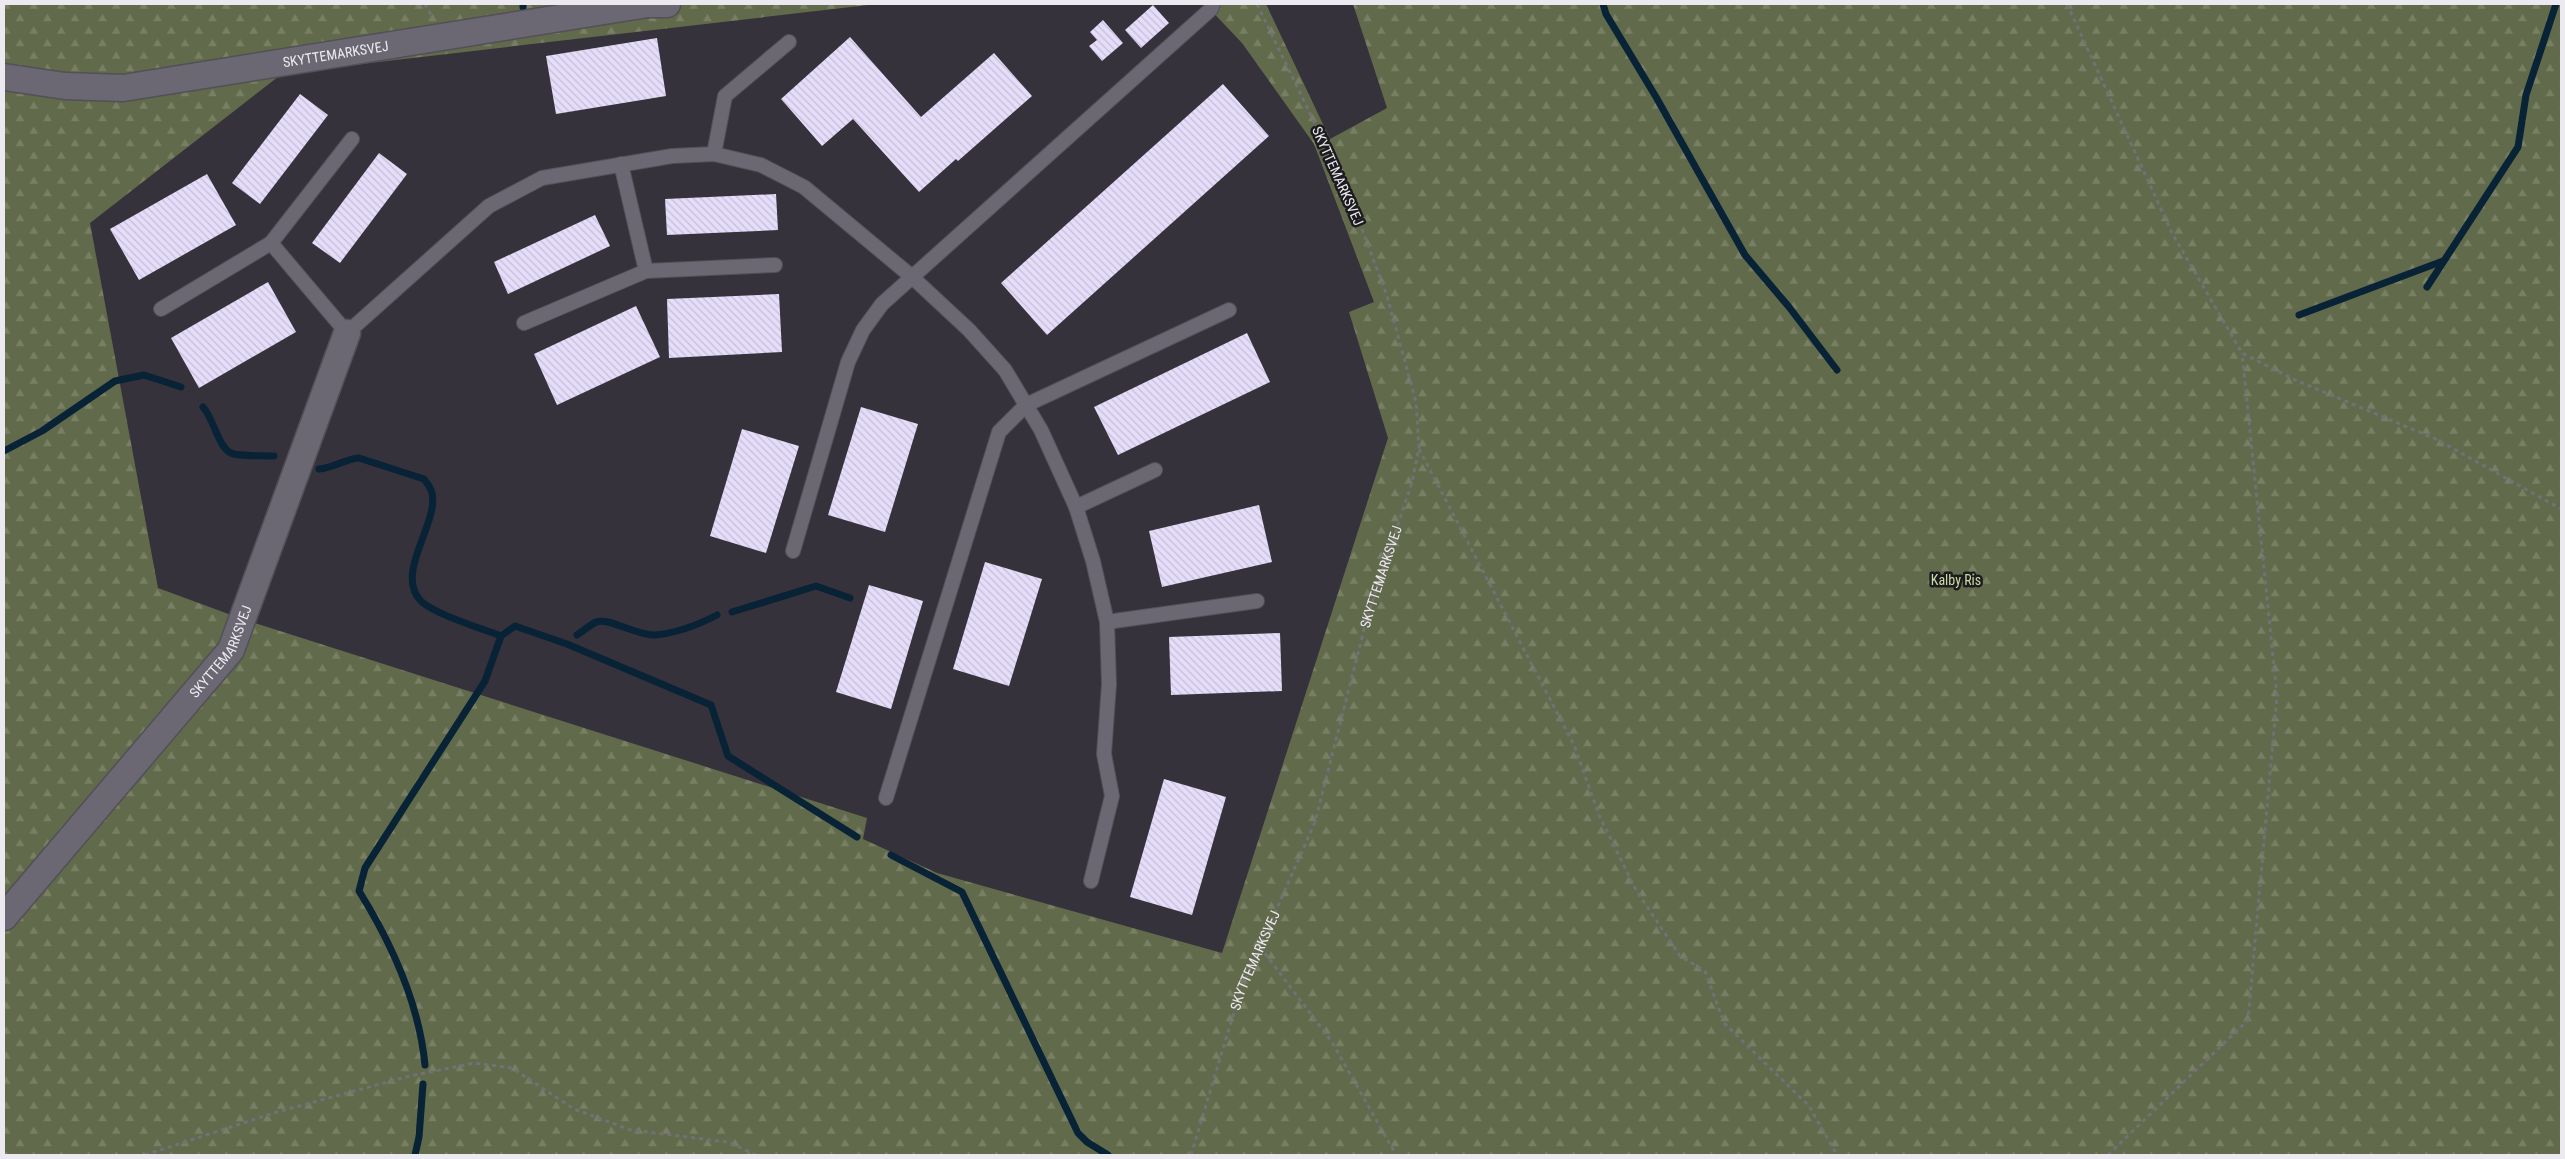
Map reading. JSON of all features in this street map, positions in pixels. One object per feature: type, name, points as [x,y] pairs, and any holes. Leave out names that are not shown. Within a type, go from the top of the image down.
[{"type":"street","name":"SKYTTEMARKSVEJ","points":[[4,76],[66,86],[123,88],[648,4],[667,4]]},
{"type":"street","name":"SKYTTEMARKSVEJ","points":[[4,917],[230,650],[347,333]]},
{"type":"lane","points":[[793,551],[848,362],[862,330],[882,304],[911,276],[1211,9],[1213,4]]},
{"type":"lane","points":[[714,154],[725,96],[789,42]]},
{"type":"lane","points":[[161,309],[271,243],[352,139]]},
{"type":"lane","points":[[271,243],[347,333],[489,206],[542,178],[672,156],[714,154],[761,165],[804,187],[911,276],[969,330],[1005,370],[1041,430],[1076,507],[1093,561],[1107,622],[1109,684],[1104,754],[1112,796],[1092,880]]},
{"type":"lane","points":[[621,164],[646,270]]},
{"type":"lane","points":[[524,323],[646,270],[775,265]]},
{"type":"lane","points":[[886,798],[999,432],[1026,405],[1229,310]]},
{"type":"lane","points":[[1076,507],[1154,470]]},
{"type":"lane","points":[[1107,622],[1257,601]]},
{"type":"path","name":"SKYTTEMARKSVEJ","points":[[1191,1155],[1240,992],[1315,822],[1367,618],[1412,482],[1419,448],[1416,402],[1388,296],[1349,194],[1257,4]]},
{"type":"path","points":[[2066,4],[2172,233],[2242,353],[2278,696],[2248,1020],[2108,1155]]},
{"type":"path","points":[[2242,353],[2293,379],[2438,440],[2561,509]]},
{"type":"path","points":[[1419,448],[1574,745],[1599,815],[1636,890],[1680,956],[1705,971],[1724,1023],[1810,1106],[1837,1155]]},
{"type":"path","points":[[1260,947],[1332,1042],[1396,1155]]},
{"type":"path","points":[[145,1155],[287,1110],[410,1076],[475,1063],[512,1068],[574,1109],[631,1130],[728,1142],[756,1155]]},
{"type":"green space","name":"Kalby Ris","points":[[4,4],[877,4],[283,73],[90,223],[158,588],[242,619],[867,818],[863,839],[937,873],[1222,953],[1388,438],[1349,312],[1374,302],[1314,144],[1242,43],[1205,4],[1266,4],[1330,139],[1387,108],[1353,4],[2561,4],[2561,1155],[4,1155]]},
{"type":"building","points":[[1153,5],[1169,23],[1141,48],[1125,30]]},
{"type":"building","points":[[1103,20],[1123,43],[1102,61],[1089,46],[1097,40],[1090,32]]},
{"type":"building","points":[[850,37],[921,117],[994,53],[1032,96],[958,161],[956,159],[919,192],[853,119],[822,146],[781,99]]},
{"type":"building","points":[[657,38],[666,96],[556,114],[546,56]]},
{"type":"building","points":[[1223,84],[1269,136],[1047,335],[1001,283]]},
{"type":"building","points":[[300,94],[328,115],[260,204],[232,183]]},
{"type":"building","points":[[379,153],[407,174],[340,263],[312,243]]},
{"type":"building","points":[[207,174],[236,225],[139,280],[110,229]]},
{"type":"building","points":[[776,194],[778,230],[667,235],[665,199]]},
{"type":"building","points":[[595,215],[610,246],[508,294],[494,262]]},
{"type":"building","points":[[268,282],[296,332],[199,388],[171,338]]},
{"type":"building","points":[[779,294],[782,352],[669,358],[667,299]]},
{"type":"building","points":[[636,306],[660,357],[557,405],[534,354]]},
{"type":"building","points":[[1247,333],[1270,382],[1118,455],[1094,407]]},
{"type":"building","points":[[861,407],[918,424],[885,532],[828,515]]},
{"type":"building","points":[[742,429],[799,446],[766,553],[710,536]]},
{"type":"building","points":[[1259,505],[1272,562],[1162,587],[1149,531]]},
{"type":"building","points":[[985,562],[1042,579],[1009,686],[953,669]]},
{"type":"building","points":[[869,585],[923,601],[891,709],[836,692]]},
{"type":"building","points":[[1280,633],[1282,691],[1171,695],[1169,637]]},
{"type":"building","points":[[1164,779],[1226,797],[1192,915],[1130,897]]},
{"type":"waterway","points":[[1603,4],[1606,14],[1656,97],[1745,255],[1789,307],[1837,370]]},
{"type":"waterway","points":[[2427,287],[2518,147],[2526,95],[2556,4]]},
{"type":"waterway","points":[[2299,315],[2443,261]]},
{"type":"waterway","points":[[4,451],[42,431],[115,381],[144,375],[181,387]]},
{"type":"waterway","points":[[203,407],[219,439],[231,453],[274,456]]},
{"type":"waterway","points":[[319,469],[359,458],[424,479],[432,493],[432,505],[430,518],[415,562],[412,576],[414,589],[420,600],[435,610],[501,636]]},
{"type":"waterway","points":[[732,612],[816,586],[850,598]]},
{"type":"waterway","points":[[577,635],[594,623],[602,621],[648,635],[663,634],[687,628],[717,615]]},
{"type":"waterway","points":[[425,1065],[417,1019],[402,975],[393,953],[359,891],[365,868],[485,681],[501,636],[515,626],[567,644],[711,705],[728,756],[857,837]]},
{"type":"waterway","points":[[891,855],[962,892],[1078,1133],[1087,1142],[1108,1155]]},
{"type":"waterway","points":[[415,1155],[419,1137],[423,1084]]}]
